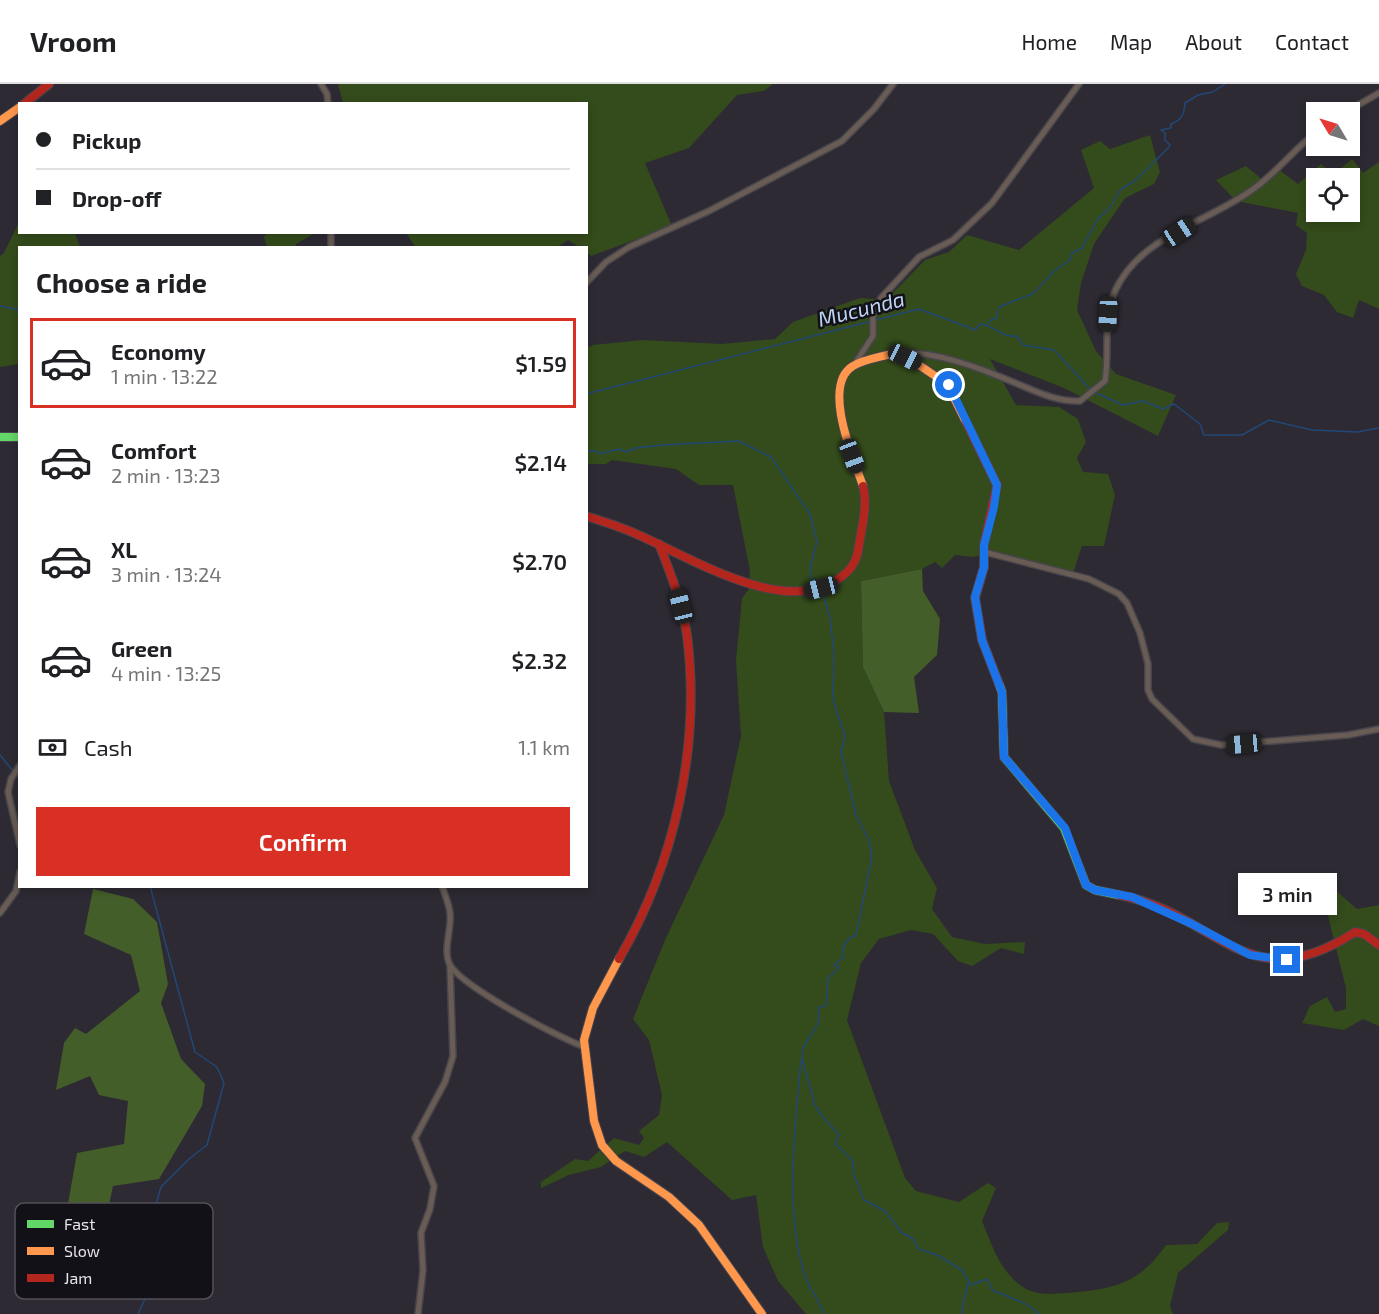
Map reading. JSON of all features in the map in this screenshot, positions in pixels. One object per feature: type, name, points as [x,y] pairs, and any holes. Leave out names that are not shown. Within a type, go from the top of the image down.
[{"type":"main road","points":[[26,102],[49,84]]},
{"type":"main road","points":[[0,121],[18,108]]},
{"type":"main road","points":[[588,516],[659,544],[741,581],[793,592],[823,588],[851,571],[858,559],[861,540],[865,494],[842,430],[840,415],[845,375],[853,366],[894,353],[916,363],[949,385],[993,474],[996,496],[984,552],[984,567],[975,597],[977,621],[986,652],[1002,692],[1004,757],[1065,828],[1086,885],[1095,890],[1132,897],[1192,924],[1250,955],[1272,960],[1287,960],[1329,949],[1355,932],[1364,934],[1379,945]]},
{"type":"main road","points":[[0,436],[18,439]]},
{"type":"main road","points":[[659,544],[677,592],[690,656],[686,757],[679,799],[662,867],[640,921],[591,1013],[586,1029],[585,1047],[594,1121],[606,1151],[660,1190],[699,1226],[724,1257],[762,1314]]},
{"type":"street","points":[[321,84],[327,94],[328,102]]},
{"type":"street","points":[[588,281],[606,262],[650,236],[709,211],[842,141],[893,84]]},
{"type":"street","points":[[853,366],[873,336],[873,321],[881,298],[916,260],[953,240],[992,203],[1079,84]]},
{"type":"street","points":[[1360,104],[1379,93]]},
{"type":"street","points":[[894,353],[910,352],[933,356],[974,367],[1048,397],[1080,401],[1105,381],[1108,314],[1115,291],[1131,265],[1147,251],[1257,187],[1306,142]]},
{"type":"street","points":[[984,552],[1089,579],[1124,598],[1143,644],[1148,664],[1148,690],[1152,699],[1193,739],[1221,745],[1348,735],[1379,729]]},
{"type":"street","points":[[18,768],[11,779],[8,792],[18,836]]},
{"type":"street","points":[[0,913],[16,891],[18,882]]},
{"type":"street","points":[[418,1314],[423,1270],[421,1233],[430,1209],[434,1186],[415,1138],[445,1082],[453,1056],[450,966],[447,951],[450,914],[443,888]]},
{"type":"street","points":[[450,966],[459,976],[495,1000],[562,1038],[585,1047]]},
{"type":"green space","points":[[338,84],[773,84],[764,91],[737,95],[689,148],[645,163],[672,226],[591,256],[588,254],[588,246],[577,246],[568,240],[559,246],[415,246],[407,234],[588,234],[588,102],[343,102]]},
{"type":"green space","points":[[1150,135],[1160,172],[1154,184],[1125,198],[1094,244],[1081,283],[1077,310],[1096,351],[1116,374],[1176,395],[1158,436],[1064,388],[990,359],[1016,405],[1059,407],[1078,419],[1086,442],[1077,458],[1083,472],[1108,474],[1115,495],[1104,546],[1082,546],[1073,573],[985,554],[973,557],[955,555],[942,568],[935,562],[922,569],[861,581],[863,667],[884,712],[889,781],[915,850],[937,888],[932,909],[952,937],[985,944],[1025,942],[1024,954],[1001,948],[972,966],[958,961],[933,934],[911,930],[879,939],[861,963],[847,1020],[905,1178],[916,1191],[959,1202],[988,1183],[996,1188],[982,1221],[1003,1266],[1008,1274],[1023,1287],[1034,1292],[1050,1294],[1111,1287],[1134,1277],[1145,1269],[1166,1245],[1197,1244],[1217,1223],[1229,1222],[1228,1230],[1178,1273],[1170,1306],[1173,1314],[806,1314],[778,1281],[763,1247],[756,1195],[732,1200],[667,1142],[644,1157],[625,1151],[601,1167],[569,1175],[541,1188],[541,1182],[575,1159],[588,1161],[614,1138],[639,1145],[644,1138],[639,1131],[659,1115],[662,1095],[649,1040],[633,1019],[665,940],[724,815],[741,736],[736,661],[742,598],[749,589],[750,571],[733,485],[699,485],[676,469],[612,460],[606,464],[588,464],[588,348],[593,345],[643,340],[721,344],[775,339],[793,322],[860,298],[886,300],[925,260],[949,252],[967,235],[1019,250],[1094,188],[1081,150],[1100,141],[1110,149]]},
{"type":"green space","points":[[1352,159],[1359,168],[1341,168]]},
{"type":"green space","points":[[1379,162],[1379,309],[1359,300],[1353,318],[1337,312],[1324,295],[1302,286],[1296,274],[1306,250],[1307,233],[1296,225],[1298,213],[1236,201],[1216,180],[1246,166],[1264,181],[1278,169],[1298,184],[1306,177],[1306,222],[1360,222],[1360,169],[1363,173]]},
{"type":"green space","points":[[18,224],[18,234],[75,234],[80,246],[18,246],[18,364],[0,367],[0,256],[4,253]]},
{"type":"green space","points":[[266,234],[313,234],[296,246],[267,246],[264,237]]},
{"type":"green space","points":[[922,569],[923,591],[940,619],[937,655],[914,677],[919,713],[884,712],[863,667],[861,581]]},
{"type":"green space","points":[[1333,888],[1357,909],[1379,905],[1379,1026],[1363,1019],[1344,1030],[1302,1023],[1310,1006],[1327,997],[1335,1012],[1346,1009],[1346,988],[1327,912]]},
{"type":"green space","points":[[93,889],[133,899],[157,922],[168,984],[161,1003],[181,1059],[205,1084],[202,1106],[159,1179],[113,1186],[109,1203],[68,1203],[77,1153],[124,1144],[128,1101],[99,1095],[90,1076],[56,1090],[64,1043],[75,1028],[86,1034],[140,991],[131,955],[84,934]]},
{"type":"waterway","points":[[988,323],[996,319],[999,307],[1034,293],[1053,272],[1070,260],[1072,253],[1082,248],[1097,220],[1111,206],[1120,190],[1136,180],[1169,147],[1170,145],[1165,140],[1165,133],[1161,130],[1171,128],[1171,124],[1180,118],[1185,103],[1198,95],[1213,92],[1225,84]]},
{"type":"waterway","name":"Mucunda","points":[[0,306],[18,310]]},
{"type":"waterway","name":"Mucunda","points":[[588,393],[919,309],[975,330],[980,324],[1006,335],[1017,336],[1023,345],[1054,350],[1090,389]]},
{"type":"waterway","name":"Mucunda","points":[[1094,392],[1123,405],[1143,401],[1163,409],[1174,404],[1200,424],[1204,435],[1242,435],[1269,420],[1312,430],[1357,432],[1379,428]]},
{"type":"waterway","points":[[588,451],[597,451],[600,454],[619,449],[626,452],[636,448],[663,445],[739,441],[771,457],[810,514],[817,542],[810,567],[811,578],[822,584]]},
{"type":"waterway","points":[[822,589],[830,619],[834,651],[833,700],[845,736],[841,752],[856,815],[869,840],[872,857],[856,935],[845,943],[844,957],[834,965],[839,968],[828,978],[826,1005],[818,1008],[819,1019],[803,1049],[803,1060],[814,1102],[821,1114],[839,1134],[835,1144],[853,1161],[854,1175],[864,1200],[885,1211],[901,1232],[913,1239],[919,1249],[937,1255],[962,1270],[971,1285],[987,1279],[992,1290],[1024,1303],[1040,1314]]},
{"type":"waterway","points":[[0,755],[13,771]]},
{"type":"waterway","points":[[151,888],[195,1052],[217,1067],[224,1083],[207,1145],[161,1187],[156,1203]]},
{"type":"waterway","points":[[801,1060],[793,1168],[795,1223],[804,1273],[824,1314]]},
{"type":"waterway","points":[[961,1314],[968,1283]]},
{"type":"waterway","points":[[138,1314],[145,1299]]},
{"type":"traffic: fast","points":[[0,437],[18,437]]},
{"type":"traffic: fast","points":[[999,684],[1002,692],[1004,757],[1064,828],[1086,885],[1095,890],[1119,895]]},
{"type":"traffic: slow","points":[[0,121],[18,108]]},
{"type":"traffic: slow","points":[[863,486],[847,442],[840,405],[840,389],[844,376],[853,366],[894,353],[916,363],[947,384],[966,422]]},
{"type":"traffic: slow","points":[[619,959],[593,1008],[584,1040],[594,1121],[602,1145],[616,1161],[669,1197],[699,1225],[762,1314]]},
{"type":"traffic: jam","points":[[26,102],[49,84]]},
{"type":"traffic: jam","points":[[966,422],[997,485],[984,545],[984,567],[975,598],[982,640],[999,684]]},
{"type":"traffic: jam","points":[[588,517],[634,533],[705,566],[758,586],[785,591],[810,590],[832,583],[843,576],[854,563],[864,515],[863,486]]},
{"type":"traffic: jam","points":[[619,959],[639,922],[669,844],[686,761],[690,719],[687,635],[679,600],[659,544]]},
{"type":"traffic: jam","points":[[1119,895],[1153,905],[1182,918],[1233,947],[1259,956],[1286,959],[1318,952],[1355,932],[1364,934],[1379,945]]},
{"type":"route","points":[[949,385],[997,485],[984,545],[984,567],[975,597],[977,621],[982,640],[1002,692],[1002,751],[1006,761],[1025,779],[1065,828],[1086,885],[1095,890],[1132,897],[1192,924],[1250,955],[1272,960],[1287,960]]}]
